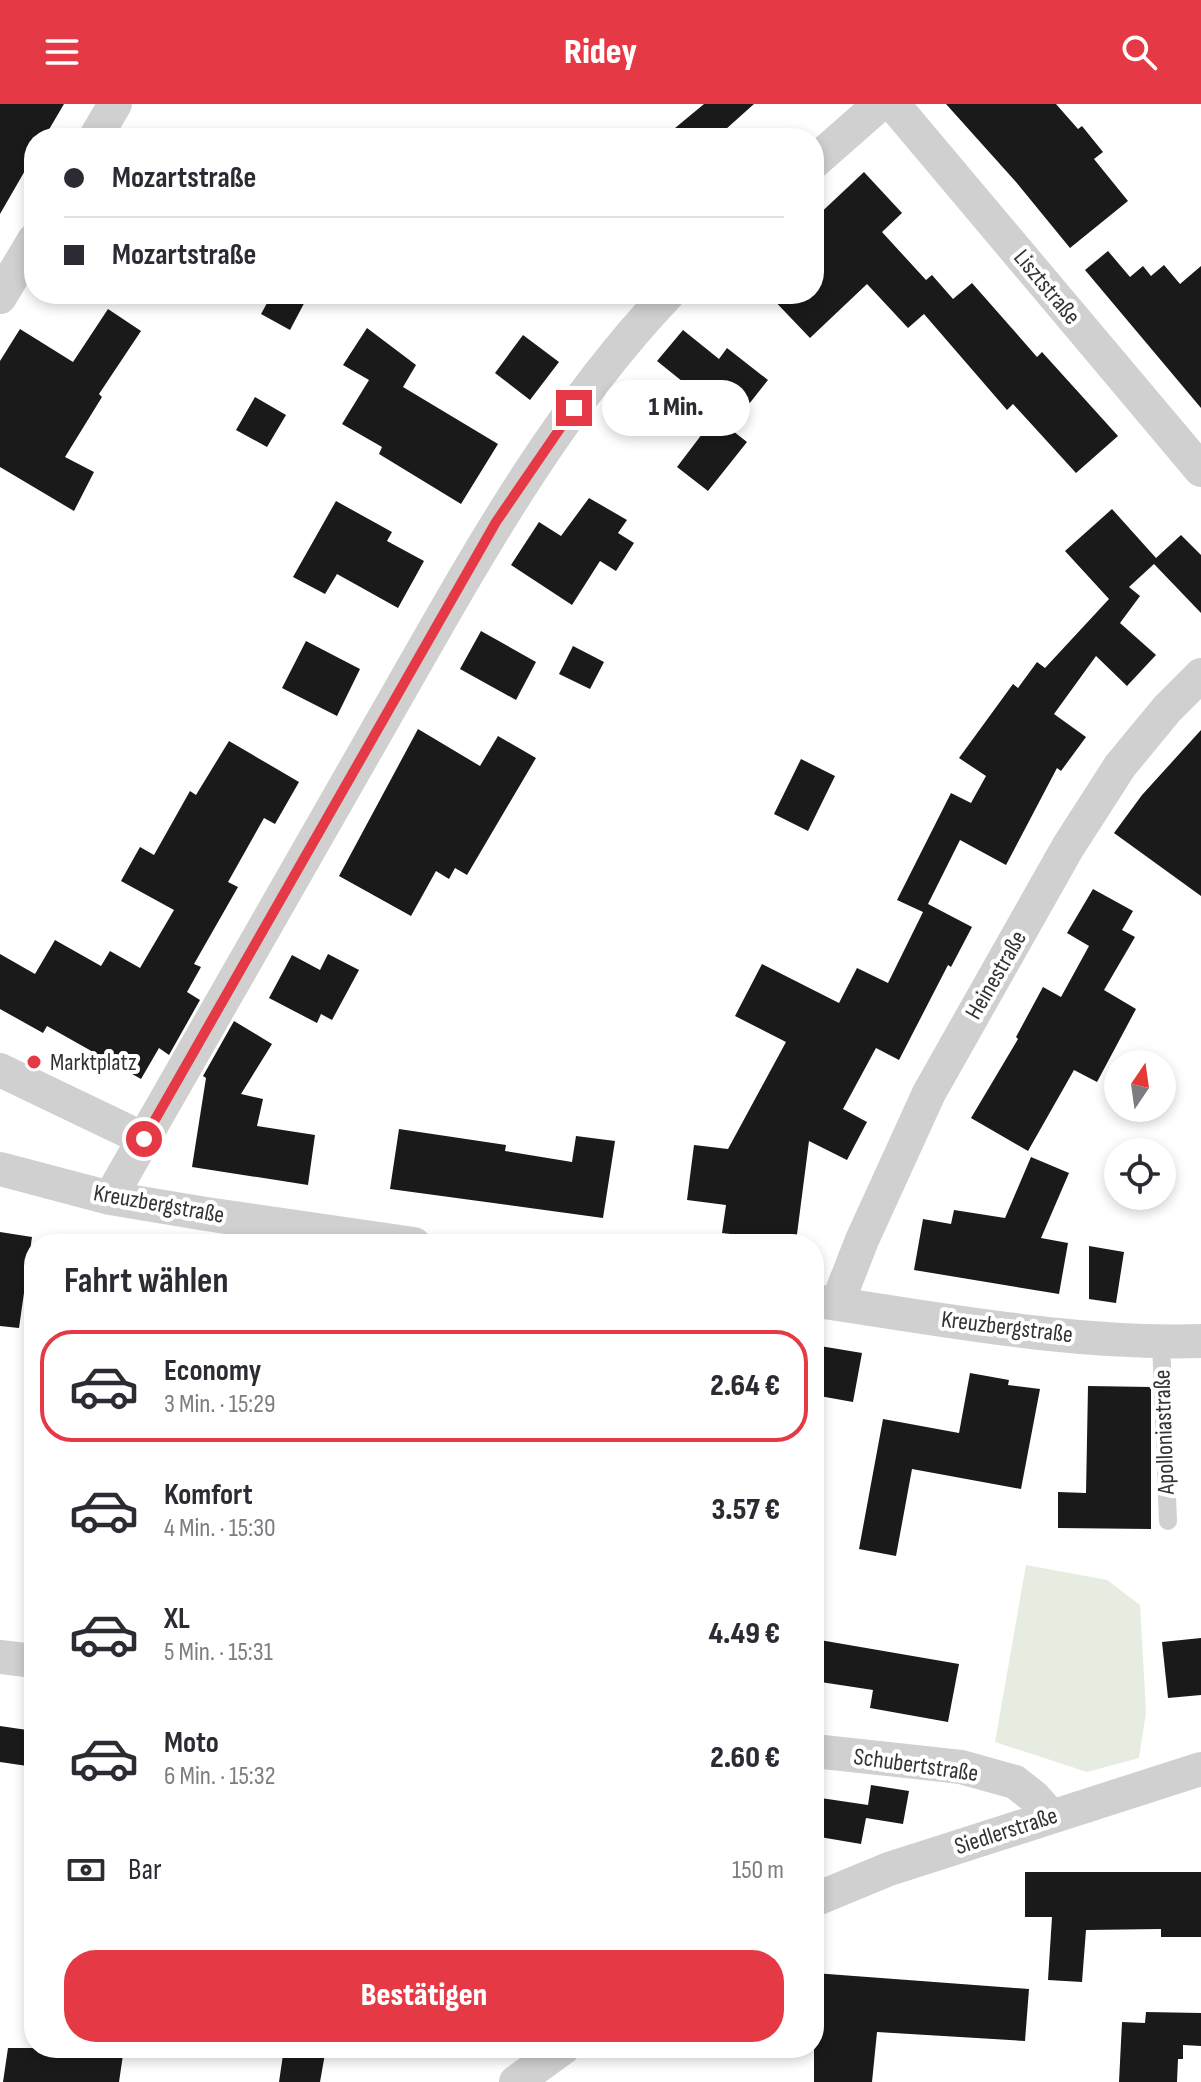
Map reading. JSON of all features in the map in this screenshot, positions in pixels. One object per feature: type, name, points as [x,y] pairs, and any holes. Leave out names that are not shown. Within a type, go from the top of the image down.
[{"type":"street","points":[[101,128],[115,104]]},
{"type":"street","points":[[824,153],[880,104]]},
{"type":"street","name":"Lisztstraße","points":[[893,104],[1201,470]]},
{"type":"street","points":[[0,297],[24,257]]},
{"type":"street","points":[[110,1198],[496,522],[574,408],[637,326],[658,304]]},
{"type":"street","name":"Heinestraße","points":[[826,1303],[862,1240],[929,1093],[1068,847],[1120,766],[1167,709],[1201,675]]},
{"type":"street","points":[[0,1070],[144,1139]]},
{"type":"street","name":"Kreuzbergstraße","points":[[0,1169],[110,1198],[345,1234]]},
{"type":"street","name":"Kreuzbergstraße","points":[[826,1303],[1065,1335],[1161,1342],[1201,1341]]},
{"type":"street","points":[[0,1657],[24,1660]]},
{"type":"street","name":"Schubertstraße","points":[[824,1752],[975,1771],[1015,1782],[1051,1816]]},
{"type":"street","name":"Siedlerstraße","points":[[824,1896],[889,1869],[1201,1769]]},
{"type":"street","points":[[516,2082],[549,2058]]},
{"type":"lane","name":"Apolloniastraße","points":[[1161,1342],[1168,1521]]},
{"type":"shaded area","points":[[1026,1565],[1107,1580],[1140,1605],[1146,1712],[1139,1758],[1087,1772],[995,1742]]},
{"type":"building","points":[[0,104],[64,104],[50,128],[24,128],[24,172],[0,214]]},
{"type":"building","points":[[704,104],[754,104],[727,128],[675,128]]},
{"type":"building","points":[[946,104],[1056,104],[1078,129],[1082,126],[1103,152],[1094,159],[1128,201],[1070,248]]},
{"type":"building","points":[[864,172],[902,213],[882,232],[926,280],[932,275],[953,299],[972,283],[1037,357],[1042,352],[1118,436],[1076,473],[1013,404],[1007,410],[924,314],[908,328],[867,284],[810,338],[778,304],[824,304],[824,210]]},
{"type":"building","points":[[1108,251],[1130,277],[1143,266],[1151,276],[1164,265],[1180,284],[1201,266],[1201,408],[1085,270]]},
{"type":"building","points":[[266,304],[304,304],[290,330],[261,314]]},
{"type":"building","points":[[108,309],[141,331],[99,394],[102,397],[65,457],[94,472],[74,511],[0,467],[0,361],[20,329],[73,362]]},
{"type":"building","points":[[367,328],[416,365],[403,387],[498,444],[461,504],[379,454],[382,447],[342,424],[369,380],[343,365]]},
{"type":"building","points":[[683,330],[719,359],[727,348],[768,380],[734,423],[657,361]]},
{"type":"building","points":[[523,335],[559,362],[530,400],[495,373]]},
{"type":"building","points":[[255,397],[286,415],[267,447],[236,430]]},
{"type":"building","points":[[715,417],[747,442],[708,491],[677,467]]},
{"type":"building","points":[[589,498],[627,520],[618,533],[634,543],[616,571],[600,561],[572,605],[511,565],[539,522],[561,536]]},
{"type":"building","points":[[336,501],[392,532],[387,541],[424,561],[398,608],[337,574],[325,594],[293,577]]},
{"type":"building","points":[[1112,509],[1156,558],[1181,535],[1201,555],[1201,613],[1154,564],[1129,587],[1140,596],[1120,623],[1156,655],[1127,686],[1096,656],[1054,714],[1086,737],[1061,771],[1057,768],[1006,865],[960,840],[928,904],[972,927],[951,967],[948,965],[899,1060],[876,1048],[843,1109],[867,1122],[847,1160],[809,1141],[797,1234],[722,1233],[726,1205],[687,1200],[694,1145],[728,1149],[786,1042],[735,1016],[762,964],[839,1003],[857,968],[888,983],[923,912],[897,900],[951,793],[971,803],[986,776],[959,758],[1013,684],[1018,688],[1037,662],[1045,668],[1109,599],[1065,551]]},
{"type":"building","points":[[481,631],[536,662],[516,700],[460,669]]},
{"type":"building","points":[[306,641],[360,669],[337,716],[282,688]]},
{"type":"building","points":[[573,646],[604,662],[590,689],[559,674]]},
{"type":"building","points":[[418,729],[480,766],[498,736],[536,758],[467,875],[455,868],[449,879],[436,871],[411,916],[339,876]]},
{"type":"building","points":[[1201,730],[1201,896],[1114,833],[1142,795]]},
{"type":"building","points":[[229,741],[299,782],[275,824],[264,818],[228,882],[238,887],[194,964],[201,967],[187,992],[200,1000],[169,1055],[159,1048],[141,1079],[47,1026],[43,1033],[0,1009],[0,954],[35,974],[55,940],[101,966],[110,951],[140,968],[174,910],[121,881],[140,847],[154,855],[190,791],[196,795]]},
{"type":"building","points":[[801,759],[835,776],[808,831],[774,814]]},
{"type":"building","points":[[1093,889],[1133,911],[1122,930],[1135,937],[1104,990],[1136,1009],[1114,1050],[1104,1050],[1104,1069],[1097,1082],[1074,1070],[1028,1151],[971,1118],[1018,1039],[1016,1037],[1043,987],[1061,997],[1089,946],[1067,933]]},
{"type":"building","points":[[328,954],[359,970],[332,1020],[321,1014],[317,1023],[269,998],[292,955],[320,970]]},
{"type":"building","points":[[234,1021],[272,1044],[241,1094],[263,1099],[257,1126],[315,1135],[308,1185],[192,1167],[206,1078],[203,1076]]},
{"type":"building","points":[[399,1129],[506,1145],[505,1151],[572,1162],[576,1136],[615,1141],[603,1218],[390,1189]]},
{"type":"building","points":[[1031,1157],[1069,1173],[1041,1238],[1068,1243],[1059,1294],[914,1270],[923,1219],[951,1224],[954,1210],[1005,1218]]},
{"type":"building","points":[[0,1232],[24,1236],[24,1293],[19,1328],[0,1326]]},
{"type":"building","points":[[1089,1246],[1124,1252],[1116,1303],[1089,1299]]},
{"type":"building","points":[[824,1347],[862,1353],[853,1402],[824,1397]]},
{"type":"building","points":[[970,1373],[1009,1380],[1008,1385],[1040,1389],[1021,1489],[912,1469],[896,1556],[859,1549],[883,1419],[959,1433]]},
{"type":"building","points":[[1088,1386],[1151,1387],[1151,1529],[1058,1528],[1058,1492],[1086,1493]]},
{"type":"building","points":[[1201,1638],[1201,1695],[1168,1698],[1162,1642]]},
{"type":"building","points":[[824,1641],[959,1664],[948,1722],[870,1708],[873,1690],[824,1683]]},
{"type":"building","points":[[0,1726],[24,1730],[24,1766],[0,1762]]},
{"type":"building","points":[[871,1785],[909,1791],[903,1824],[866,1818],[861,1844],[824,1838],[824,1798],[868,1805]]},
{"type":"building","points":[[1025,1872],[1201,1872],[1201,1937],[1161,1937],[1161,1929],[1086,1930],[1082,1982],[1048,1980],[1052,1917],[1025,1917]]},
{"type":"building","points":[[824,1974],[1029,1989],[1025,2041],[877,2032],[872,2082],[814,2082],[814,2058],[824,2058]]},
{"type":"building","points":[[1146,2012],[1201,2013],[1201,2046],[1183,2045],[1183,2059],[1178,2059],[1177,2082],[1119,2082],[1122,2022],[1145,2023]]},
{"type":"building","points":[[8,2048],[24,2048],[24,2058],[123,2058],[119,2082],[3,2082]]},
{"type":"building","points":[[283,2058],[324,2058],[320,2082],[279,2082]]},
{"type":"place","name":"Marktplatz","points":[[34,1062]]},
{"type":"route","points":[[144,1139],[496,522],[574,408]]}]
